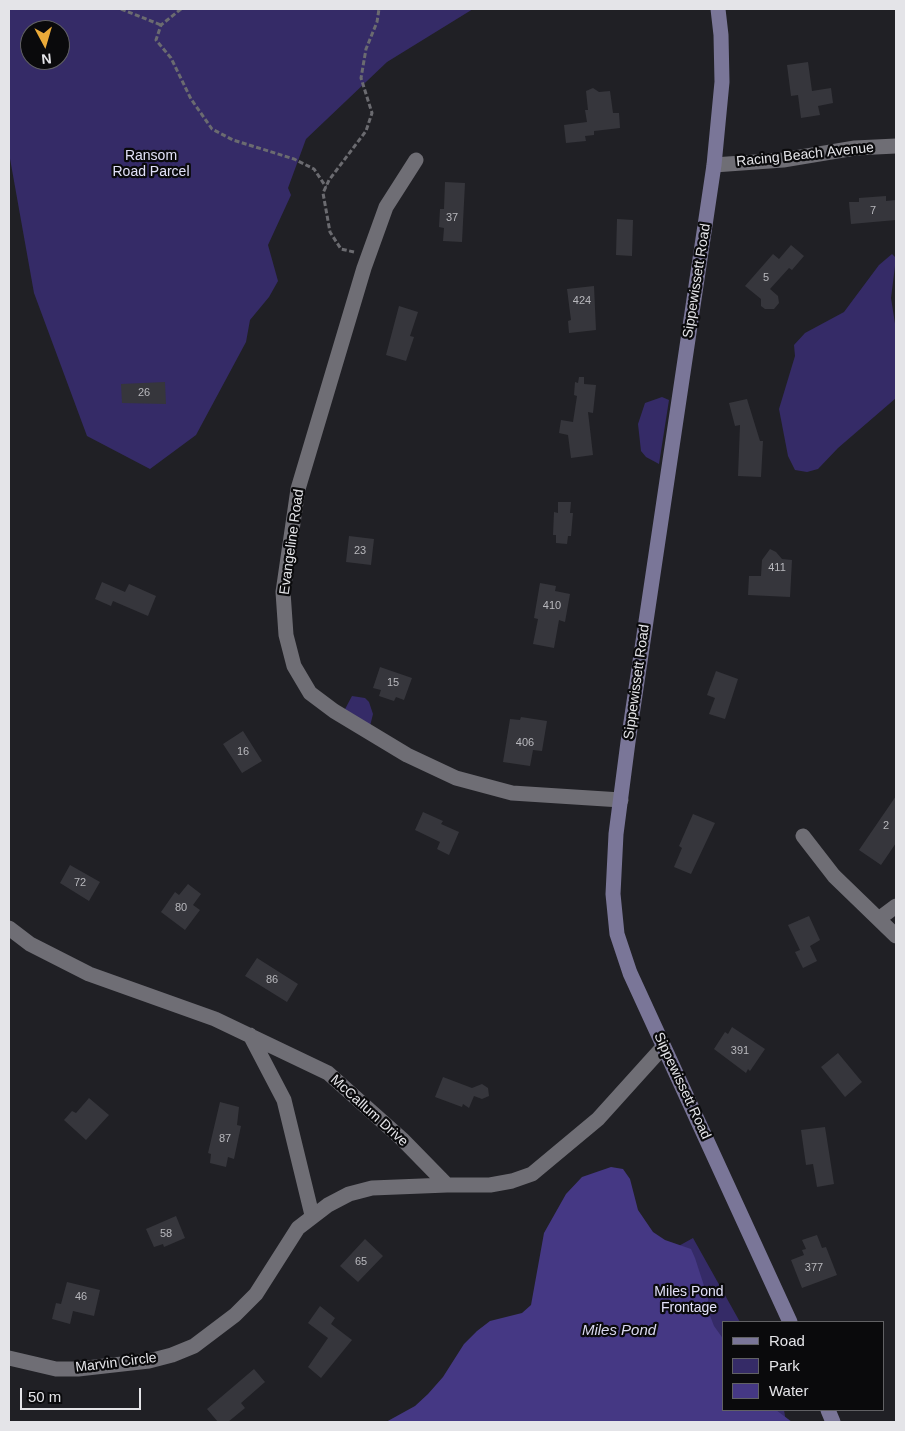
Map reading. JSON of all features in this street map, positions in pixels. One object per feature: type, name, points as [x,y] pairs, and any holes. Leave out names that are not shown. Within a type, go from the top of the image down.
[{"type":"main road","name":"Sippewissett Road","points":[[718,9],[721,35],[722,82],[714,165],[658,530],[621,800],[613,873],[618,934],[630,973],[790,1321]]},
{"type":"street","name":"Racing Beach Avenue","points":[[714,165],[783,160],[855,148],[896,146]]},
{"type":"street","name":"Evangeline Road","points":[[416,160],[386,207],[368,256],[298,489],[283,592],[286,635],[298,676],[310,693],[334,711],[407,755],[456,778],[512,793],[621,800]]},
{"type":"street","points":[[802,836],[834,876],[880,918],[896,936]]},
{"type":"street","points":[[880,918],[896,906]]},
{"type":"street","name":"McCallum Drive","points":[[9,928],[30,944],[89,974],[176,1004],[250,1035],[328,1073],[402,1139],[447,1185]]},
{"type":"street","points":[[250,1035],[284,1100],[312,1215]]},
{"type":"street","points":[[447,1185],[490,1185],[512,1181],[532,1174],[598,1119],[663,1047]]},
{"type":"street","name":"Marvin Circle","points":[[9,1358],[56,1368],[78,1369],[149,1361],[172,1356],[194,1346],[235,1315],[256,1294],[298,1228],[312,1215],[349,1194],[372,1188],[447,1185]]},
{"type":"path","points":[[121,9],[160,25]]},
{"type":"path","points":[[181,9],[160,25],[156,40],[171,58],[191,99],[212,129],[233,140],[294,159],[314,169],[326,187]]},
{"type":"path","points":[[368,256],[341,248],[330,232],[323,193],[329,180],[366,131],[372,113],[361,78],[366,50],[377,22],[379,9]]},
{"type":"green space","name":"Ransom Road Parcel","points":[[9,9],[473,9],[387,62],[306,139],[288,188],[291,195],[268,245],[278,281],[269,297],[250,320],[246,342],[196,435],[150,469],[87,436],[34,293],[9,153]]},
{"type":"green space","points":[[892,254],[896,258],[891,298],[896,330],[896,398],[838,448],[818,469],[807,472],[795,470],[788,456],[779,409],[795,356],[794,345],[805,333],[844,312],[879,265]]},
{"type":"green space","points":[[662,397],[669,400],[659,464],[646,457],[641,451],[638,424],[645,403]]},
{"type":"green space","points":[[352,696],[365,698],[369,702],[373,714],[370,726],[344,711]]},
{"type":"green space","name":"Miles Pond Frontage","points":[[693,1238],[739,1321],[722,1321],[722,1411],[784,1411],[786,1422],[718,1422],[634,1271]]},
{"type":"water","name":"Miles Pond","points":[[611,1167],[623,1169],[630,1179],[638,1210],[653,1232],[665,1240],[691,1249],[708,1298],[709,1313],[714,1326],[722,1337],[722,1411],[777,1411],[792,1422],[386,1422],[415,1406],[428,1394],[443,1377],[464,1344],[477,1331],[490,1321],[522,1313],[531,1305],[544,1233],[566,1194],[582,1177]]},
{"type":"building","points":[[808,62],[812,91],[831,88],[833,103],[818,106],[820,115],[801,118],[798,95],[791,96],[787,65]]},
{"type":"building","points":[[593,88],[599,92],[610,91],[613,113],[619,113],[620,128],[594,131],[594,135],[585,136],[586,141],[566,143],[564,125],[587,122],[585,110],[588,110],[586,91]]},
{"type":"building","points":[[445,182],[465,183],[462,242],[443,241],[444,228],[439,227],[440,209],[444,209]]},
{"type":"building","points":[[886,196],[886,201],[896,200],[896,220],[851,224],[849,202],[859,202],[859,198]]},
{"type":"building","points":[[617,219],[633,220],[632,256],[616,255]]},
{"type":"building","points":[[791,245],[804,256],[792,270],[789,268],[770,289],[778,296],[779,303],[774,309],[765,309],[761,306],[761,299],[745,286],[773,254],[779,259]]},
{"type":"building","points":[[594,286],[596,330],[569,333],[568,321],[571,320],[567,289]]},
{"type":"building","points":[[399,306],[418,312],[410,336],[414,337],[406,361],[386,355]]},
{"type":"building","points":[[579,377],[584,377],[584,384],[596,385],[593,413],[588,412],[593,455],[571,458],[568,435],[559,433],[561,420],[573,422],[577,396],[574,395],[575,382],[578,383]]},
{"type":"building","points":[[165,382],[166,404],[122,403],[121,384]]},
{"type":"building","points":[[747,399],[760,441],[763,441],[761,477],[738,476],[740,425],[735,426],[729,403]]},
{"type":"building","points":[[558,502],[571,502],[570,513],[573,513],[571,536],[568,536],[567,544],[556,543],[556,535],[553,535],[554,512],[558,513]]},
{"type":"building","points":[[349,536],[374,539],[371,565],[346,562]]},
{"type":"building","points":[[770,549],[776,552],[782,559],[792,560],[790,597],[748,595],[749,576],[761,576],[762,560]]},
{"type":"building","points":[[102,582],[125,592],[129,584],[156,596],[148,616],[113,601],[111,606],[95,599]]},
{"type":"building","points":[[540,583],[556,586],[555,591],[570,594],[565,622],[559,620],[554,648],[533,644],[538,619],[534,618]]},
{"type":"building","points":[[380,667],[412,678],[404,700],[396,697],[394,701],[379,696],[381,690],[373,688]]},
{"type":"building","points":[[716,671],[738,679],[725,719],[709,714],[715,698],[707,695]]},
{"type":"building","points":[[521,717],[547,721],[542,751],[533,750],[530,766],[503,762],[510,719],[520,720]]},
{"type":"building","points":[[243,731],[262,761],[242,773],[223,744]]},
{"type":"building","points":[[896,796],[896,843],[881,865],[859,850]]},
{"type":"building","points":[[423,812],[443,821],[441,824],[459,832],[449,855],[437,849],[440,842],[415,830]]},
{"type":"building","points":[[693,814],[715,823],[691,874],[674,867],[682,848],[679,846]]},
{"type":"building","points":[[70,865],[100,882],[89,901],[60,883]]},
{"type":"building","points":[[188,884],[201,894],[193,905],[200,910],[185,930],[161,912],[175,892],[179,895]]},
{"type":"building","points":[[809,916],[820,940],[810,946],[817,961],[803,968],[795,952],[800,950],[788,925]]},
{"type":"building","points":[[257,958],[298,984],[287,1002],[245,976]]},
{"type":"building","points":[[732,1027],[765,1049],[750,1071],[748,1069],[746,1073],[714,1049],[725,1032],[728,1034]]},
{"type":"building","points":[[838,1053],[862,1082],[845,1097],[821,1067]]},
{"type":"building","points":[[443,1077],[472,1088],[482,1084],[488,1088],[489,1096],[482,1099],[474,1096],[469,1108],[463,1104],[462,1107],[435,1097]]},
{"type":"building","points":[[89,1098],[109,1115],[86,1140],[64,1120],[72,1111],[76,1113]]},
{"type":"building","points":[[220,1102],[239,1107],[237,1125],[241,1126],[234,1159],[228,1157],[226,1167],[210,1163],[211,1154],[208,1153]]},
{"type":"building","points":[[825,1127],[834,1184],[817,1187],[813,1164],[806,1165],[801,1130]]},
{"type":"building","points":[[176,1216],[185,1238],[164,1247],[163,1244],[154,1247],[146,1229]]},
{"type":"building","points":[[817,1235],[822,1248],[826,1247],[837,1275],[802,1288],[791,1260],[804,1255],[802,1250],[806,1249],[802,1240]]},
{"type":"building","points":[[365,1239],[383,1256],[358,1282],[340,1266]]},
{"type":"building","points":[[67,1282],[100,1290],[94,1316],[73,1311],[70,1324],[52,1319],[56,1303],[61,1304]]},
{"type":"building","points":[[320,1306],[335,1318],[331,1324],[352,1340],[321,1378],[308,1367],[328,1338],[308,1323]]},
{"type":"building","points":[[254,1369],[265,1382],[241,1403],[245,1408],[228,1422],[218,1422],[207,1409]]}]
